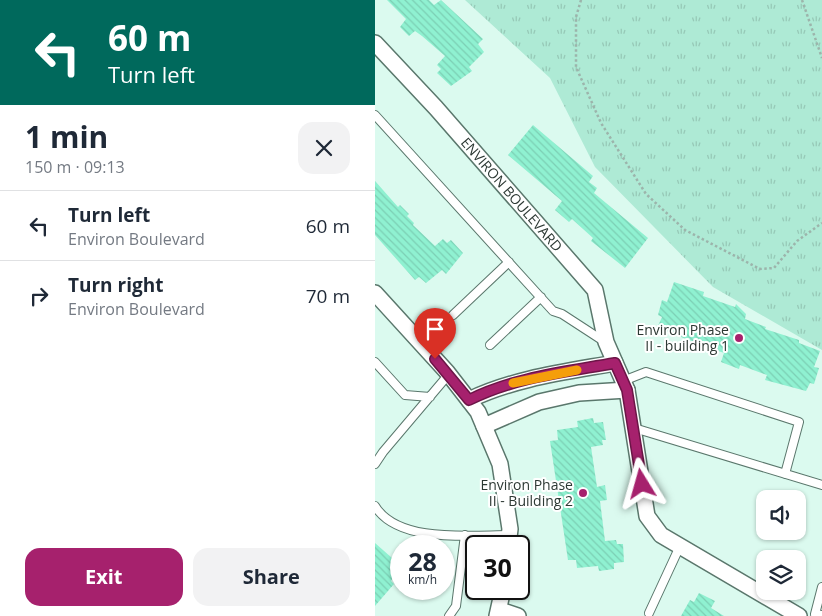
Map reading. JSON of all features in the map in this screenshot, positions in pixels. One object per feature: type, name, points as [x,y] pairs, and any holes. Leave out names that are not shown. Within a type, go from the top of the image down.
[{"type":"street","name":"ENVIRON BOULEVARD","points":[[375,43],[436,108],[595,290],[606,342],[625,385],[647,516],[661,534],[799,616]]},
{"type":"street","points":[[375,293],[449,374],[479,412],[500,464],[508,535]]},
{"type":"street","points":[[469,400],[495,388],[522,380],[615,363]]},
{"type":"street","points":[[484,426],[539,402],[625,385]]},
{"type":"street","points":[[501,600],[499,613],[518,616]]},
{"type":"lane","points":[[375,115],[553,311],[562,314],[606,342]]},
{"type":"lane","points":[[453,315],[509,262]]},
{"type":"lane","points":[[490,345],[541,298]]},
{"type":"lane","points":[[375,362],[405,395],[430,397]]},
{"type":"lane","points":[[625,385],[646,372],[799,422],[785,474]]},
{"type":"lane","points":[[375,464],[449,374]]},
{"type":"lane","points":[[633,428],[822,485]]},
{"type":"lane","points":[[375,506],[392,524],[436,535],[465,535],[455,606],[449,616]]},
{"type":"lane","points":[[649,613],[680,546]]},
{"type":"lane","points":[[822,587],[815,614],[822,615]]},
{"type":"path","points":[[581,0],[576,17],[576,67],[601,123],[646,194],[685,230],[760,269],[773,268],[797,240],[822,223]]},
{"type":"path","points":[[802,0],[822,58]]},
{"type":"green space","points":[[465,0],[822,0],[822,350],[713,287],[595,167],[550,78]]},
{"type":"building","points":[[387,0],[429,0],[434,5],[441,0],[483,39],[478,44],[484,52],[469,67],[472,71],[451,86],[437,73],[441,69],[437,65],[445,56],[415,31],[409,36],[400,27],[406,19]]},
{"type":"building","points":[[533,125],[593,176],[589,182],[597,188],[594,193],[648,238],[625,268],[591,241],[593,238],[572,219],[569,222],[555,210],[562,201],[508,155]]},
{"type":"building","points":[[375,181],[398,207],[400,205],[409,214],[407,216],[414,223],[413,225],[435,246],[443,239],[447,243],[451,240],[463,253],[446,274],[442,270],[426,283],[419,277],[415,280],[375,235]]},
{"type":"building","name":"Environ Phase II - building 1","points":[[674,282],[704,292],[703,296],[735,307],[736,304],[746,314],[745,319],[766,327],[765,329],[799,340],[799,343],[820,351],[814,367],[819,368],[814,384],[810,383],[806,391],[765,380],[767,375],[740,365],[739,369],[721,362],[724,353],[657,328],[662,317],[658,315],[662,300],[667,302]]},
{"type":"building","name":"Environ Phase II - Building 2","points":[[593,418],[594,423],[603,422],[606,440],[602,440],[603,445],[591,447],[597,487],[605,485],[607,500],[600,501],[605,541],[616,540],[617,544],[623,544],[624,562],[614,563],[614,569],[599,571],[598,566],[577,568],[576,560],[568,560],[550,441],[558,440],[557,430],[578,427],[577,421]]},
{"type":"building","points":[[375,543],[390,556],[390,589],[375,606]]},
{"type":"building","points":[[699,593],[715,601],[711,608],[724,616],[681,616],[690,600],[694,602]]},
{"type":"slow traffic","points":[[513,383],[577,370]]},
{"type":"place","name":"Environ Phase II - building 1","points":[[739,338]]},
{"type":"place","name":"Environ Phase II - Building 2","points":[[583,493]]},
{"type":"route","points":[[435,359],[469,400],[495,388],[531,378],[615,363],[627,390],[642,484]]}]
